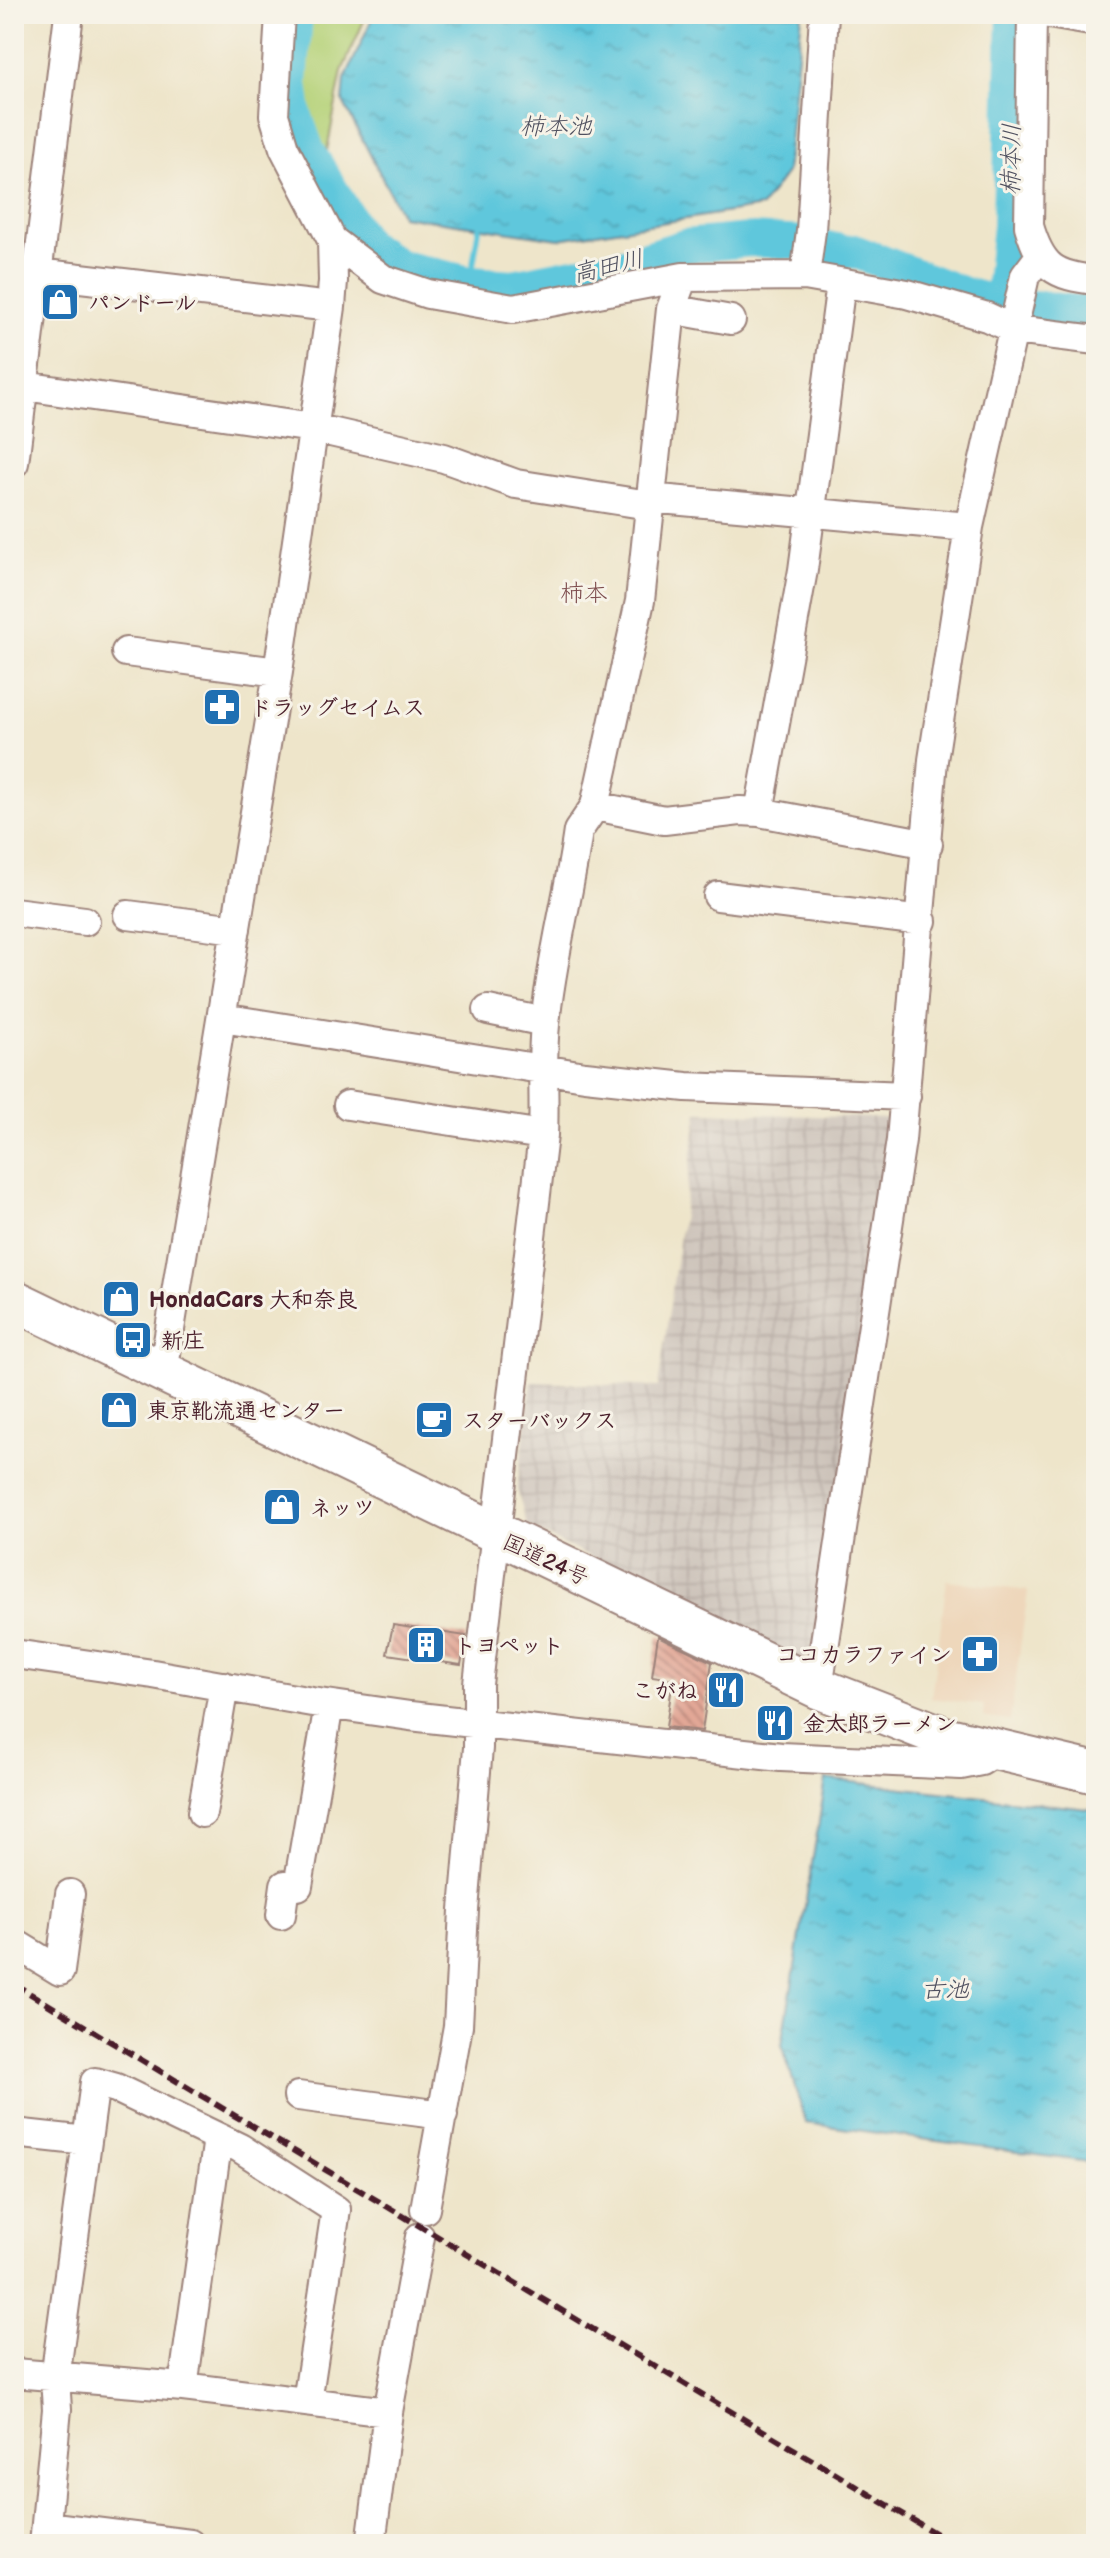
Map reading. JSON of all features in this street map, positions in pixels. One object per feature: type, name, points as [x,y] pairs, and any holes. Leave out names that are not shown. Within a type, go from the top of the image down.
[{"type":"highway","name":"国道24号","points":[[14,1300],[818,1688],[944,1737],[1096,1773]]},
{"type":"street","points":[[14,463],[24,386],[23,311],[37,273],[69,14]]},
{"type":"street","points":[[280,14],[274,115],[284,148],[332,240],[383,279],[428,294],[513,309],[683,277],[805,276],[907,294],[987,317],[1015,330],[1096,340]]},
{"type":"street","points":[[805,276],[811,231],[824,14]]},
{"type":"street","points":[[818,1688],[906,1096],[933,760],[969,527],[1033,266],[1029,226],[1032,14]]},
{"type":"street","points":[[1049,14],[1096,22]]},
{"type":"street","points":[[163,1372],[278,672],[331,307],[332,240]]},
{"type":"street","points":[[1033,266],[1047,266],[1073,278],[1096,280]]},
{"type":"street","points":[[37,273],[331,307]]},
{"type":"street","points":[[425,2209],[458,2026],[479,1724],[478,1684],[543,1135],[545,1022],[578,831],[595,806],[640,601],[671,309],[683,277]]},
{"type":"street","points":[[759,812],[803,570],[841,283]]},
{"type":"street","points":[[671,309],[731,320]]},
{"type":"street","points":[[24,386],[313,428],[444,458],[516,484],[649,501],[809,511],[969,527]]},
{"type":"street","points":[[126,652],[278,672]]},
{"type":"street","points":[[595,806],[664,820],[740,811],[759,812],[928,844]]},
{"type":"street","points":[[718,896],[922,921]]},
{"type":"street","points":[[14,912],[85,921]]},
{"type":"street","points":[[128,915],[236,929]]},
{"type":"street","points":[[488,1010],[545,1022]]},
{"type":"street","points":[[222,1018],[585,1076],[686,1087],[906,1096]]},
{"type":"street","points":[[348,1105],[543,1135]]},
{"type":"street","points":[[14,1654],[329,1705],[807,1758],[961,1765],[981,1761],[998,1750]]},
{"type":"street","points":[[202,1813],[224,1686]]},
{"type":"street","points":[[281,1915],[285,1885],[298,1886],[329,1705]]},
{"type":"street","points":[[14,1943],[60,1971],[70,1894]]},
{"type":"street","points":[[190,2544],[45,2535],[57,2409],[55,2378],[95,2082],[116,2088],[240,2148],[336,2210],[307,2402]]},
{"type":"street","points":[[298,2096],[443,2115]]},
{"type":"street","points":[[14,2133],[87,2141]]},
{"type":"street","points":[[183,2387],[218,2138]]},
{"type":"street","points":[[371,2544],[388,2412],[420,2237]]},
{"type":"street","points":[[14,2373],[183,2387],[388,2412]]},
{"type":"shaded area","points":[[698,1112],[897,1119],[817,1653],[802,1660],[528,1527],[517,1489],[532,1382],[658,1387]]},
{"type":"shaded area","points":[[947,1580],[1028,1591],[1010,1721],[983,1717],[984,1705],[931,1698]]},
{"type":"green space","points":[[301,14],[367,14],[342,71],[325,161],[305,128],[301,110],[298,72]]},
{"type":"water","name":"柿本池","points":[[374,14],[802,14],[786,173],[761,207],[559,239],[402,216],[343,102],[345,79]]},
{"type":"water","name":"古池","points":[[826,1779],[1096,1810],[1096,2163],[806,2123],[782,2045]]},
{"type":"building","name":"トヨペット","points":[[393,1625],[466,1636],[461,1665],[387,1654]]},
{"type":"building","points":[[658,1636],[712,1662],[702,1731],[666,1727],[673,1679],[652,1676]]},
{"type":"waterway","name":"高田川","points":[[296,14],[291,83],[295,114],[308,151],[365,245],[401,267],[470,283],[513,286],[631,263],[685,246],[750,240],[804,243],[854,251],[964,294],[1001,304],[1096,314]]},
{"type":"waterway","name":"柿本川","points":[[1001,304],[1009,226],[1014,14]]},
{"type":"waterway","points":[[470,283],[479,228]]},
{"type":"railway","points":[[14,1984],[953,2544]]},
{"type":"place","name":"パンドール","points":[[60,302]]},
{"type":"place","name":"ドラッグセイムス","points":[[222,707]]},
{"type":"place","name":"HondaCars 大和奈良","points":[[121,1299]]},
{"type":"place","name":"新庄","points":[[133,1340]]},
{"type":"place","name":"東京靴流通センター","points":[[119,1410]]},
{"type":"place","name":"スターバックス","points":[[434,1420]]},
{"type":"place","name":"ネッツ","points":[[282,1507]]},
{"type":"place","name":"トヨペット","points":[[426,1645]]},
{"type":"place","name":"ココカラファイン","points":[[980,1654]]},
{"type":"place","name":"こがね","points":[[726,1690]]},
{"type":"place","name":"金太郎ラーメン","points":[[775,1723]]},
{"type":"district","name":"柿本","points":[[584,593]]}]
